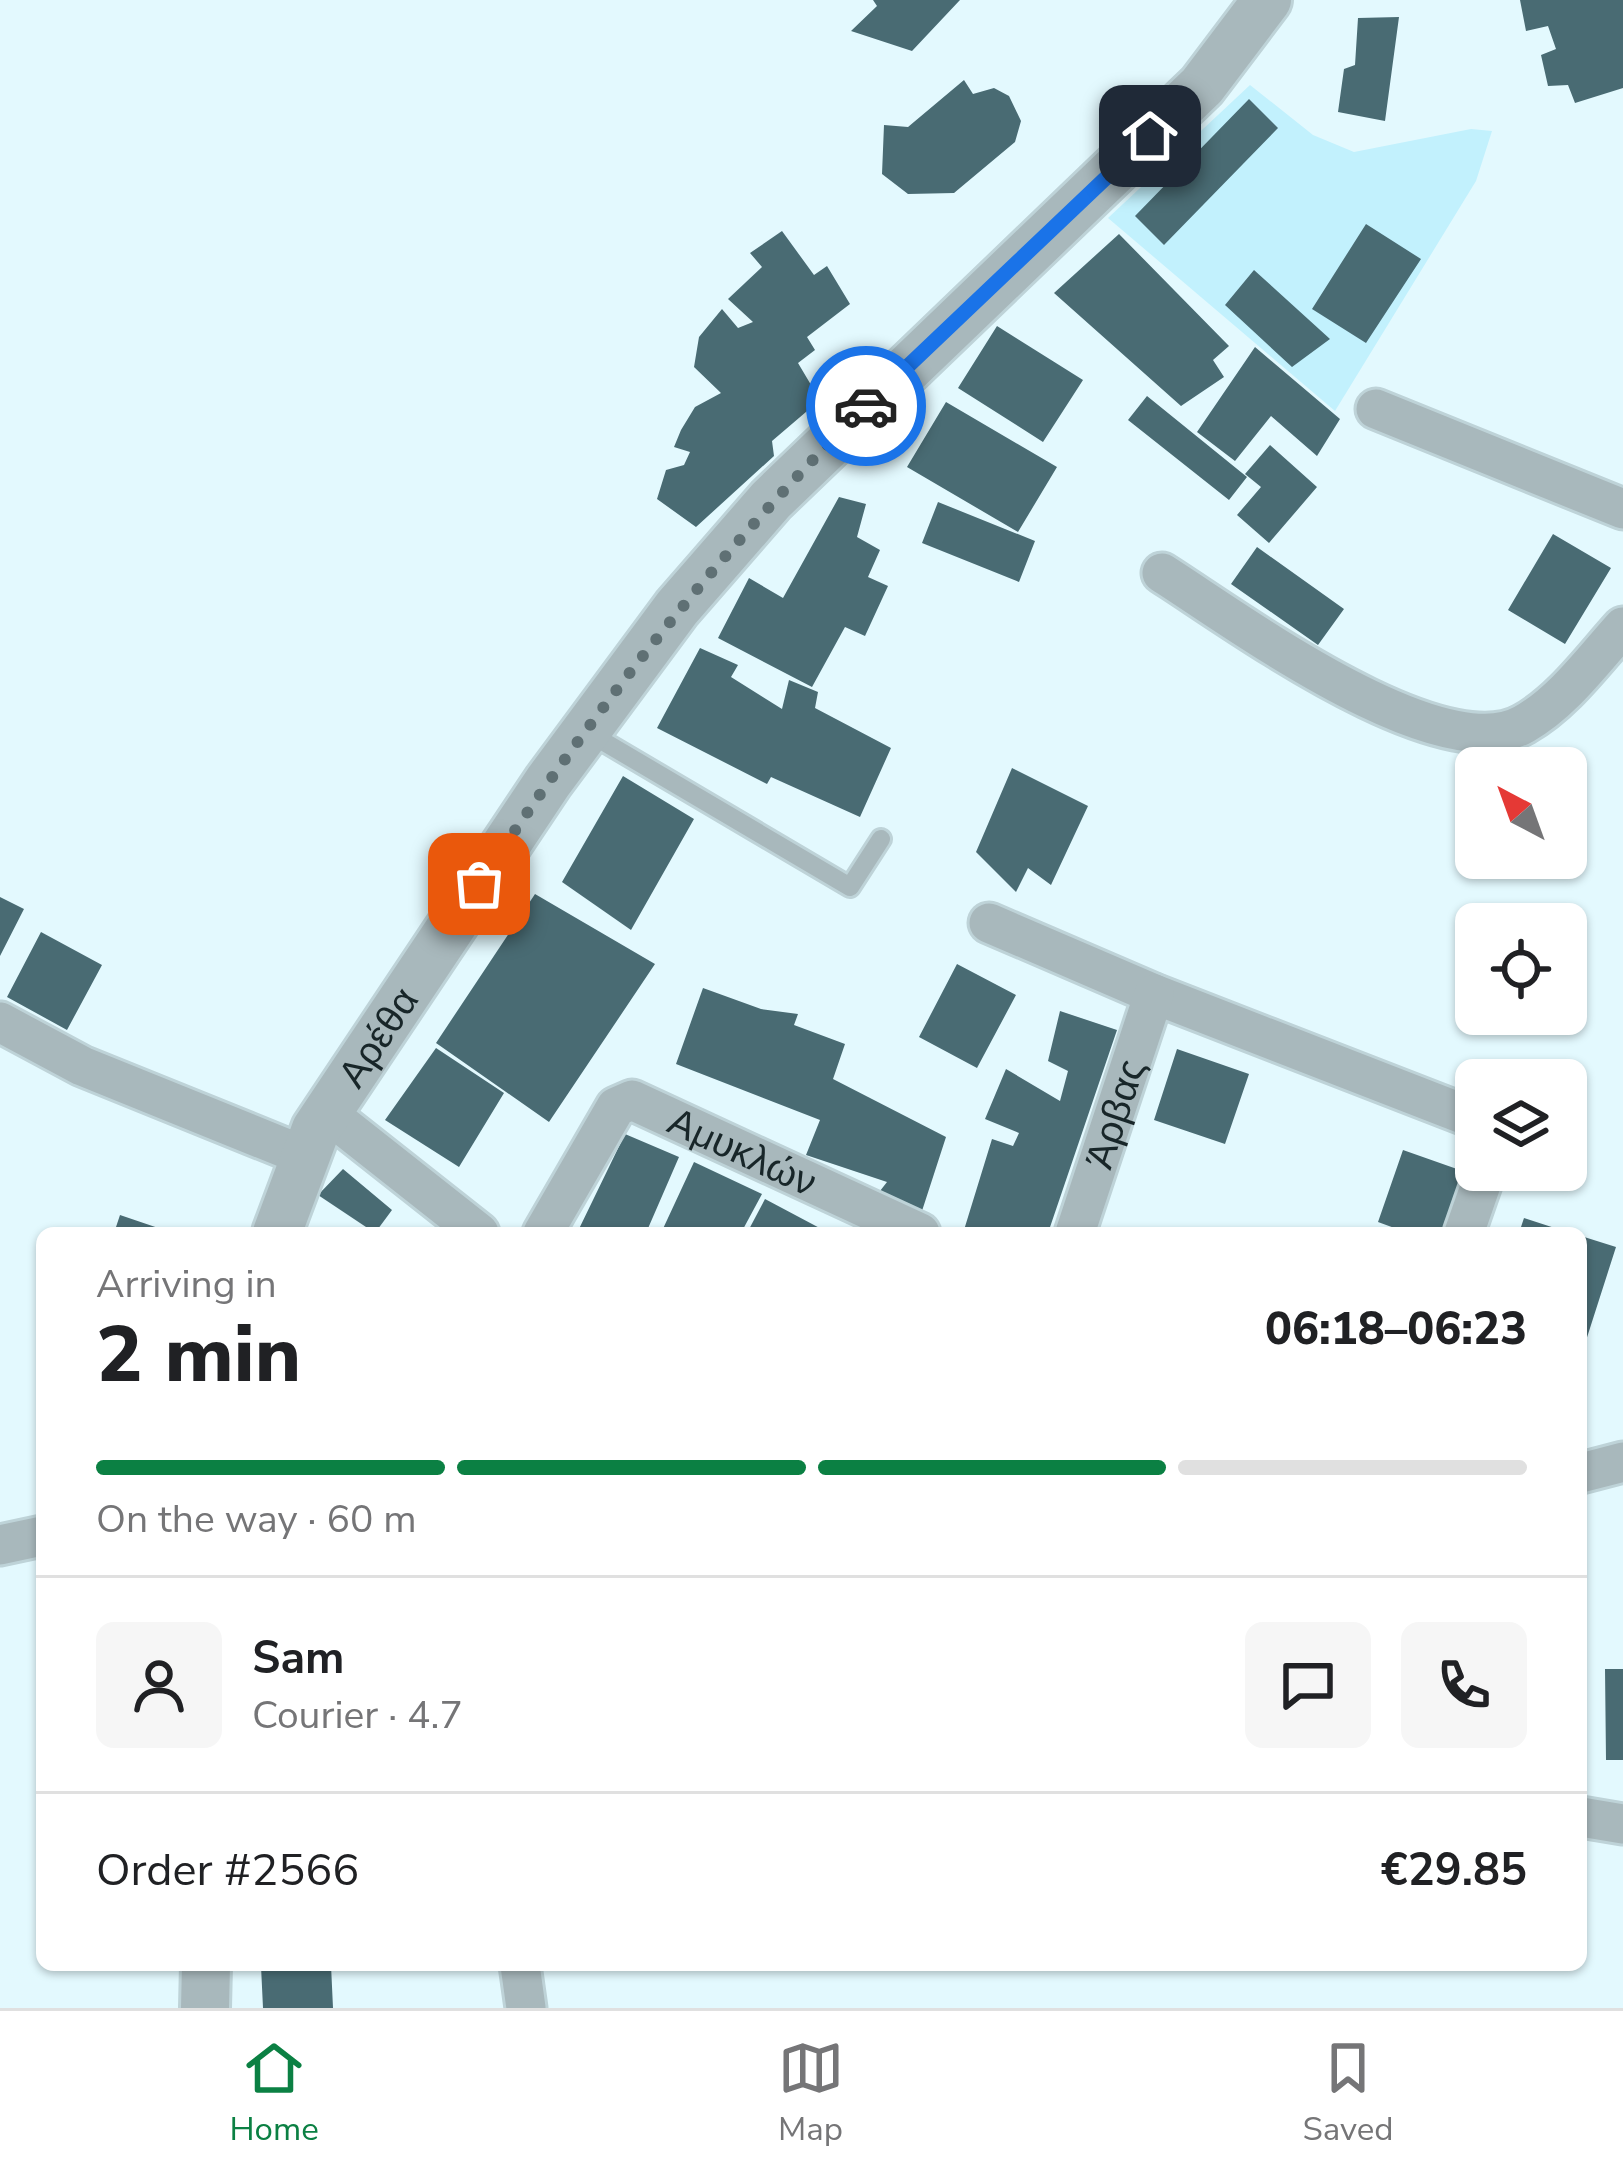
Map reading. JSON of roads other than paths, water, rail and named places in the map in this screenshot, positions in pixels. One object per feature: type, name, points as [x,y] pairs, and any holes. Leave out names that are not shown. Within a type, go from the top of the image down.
[{"type":"street","name":"Αρέθα","points":[[279,1227],[302,1155],[327,1113],[585,731],[704,576],[771,500],[1202,86],[1267,0]]},
{"type":"street","points":[[1376,409],[1623,509]]},
{"type":"street","points":[[1162,573],[1393,710],[1459,736],[1490,736],[1521,726],[1545,709],[1623,627]]},
{"type":"street","points":[[989,923],[1154,994],[1455,1111]]},
{"type":"street","name":"Άρβας","points":[[1077,1227],[1154,994]]},
{"type":"street","points":[[0,1022],[82,1066],[302,1155]]},
{"type":"street","name":"Αμυκλών","points":[[546,1227],[616,1107],[632,1100],[849,1218],[892,1227]]},
{"type":"street","points":[[327,1113],[471,1227]]},
{"type":"street","points":[[1465,1227],[1478,1191]]},
{"type":"street","points":[[1587,1472],[1623,1462]]},
{"type":"street","points":[[0,1545],[36,1537]]},
{"type":"street","points":[[1587,1818],[1623,1824]]},
{"type":"street","points":[[205,2008],[206,1971]]},
{"type":"street","points":[[521,1971],[526,2008]]},
{"type":"lane","points":[[585,731],[850,887],[881,839]]}]
